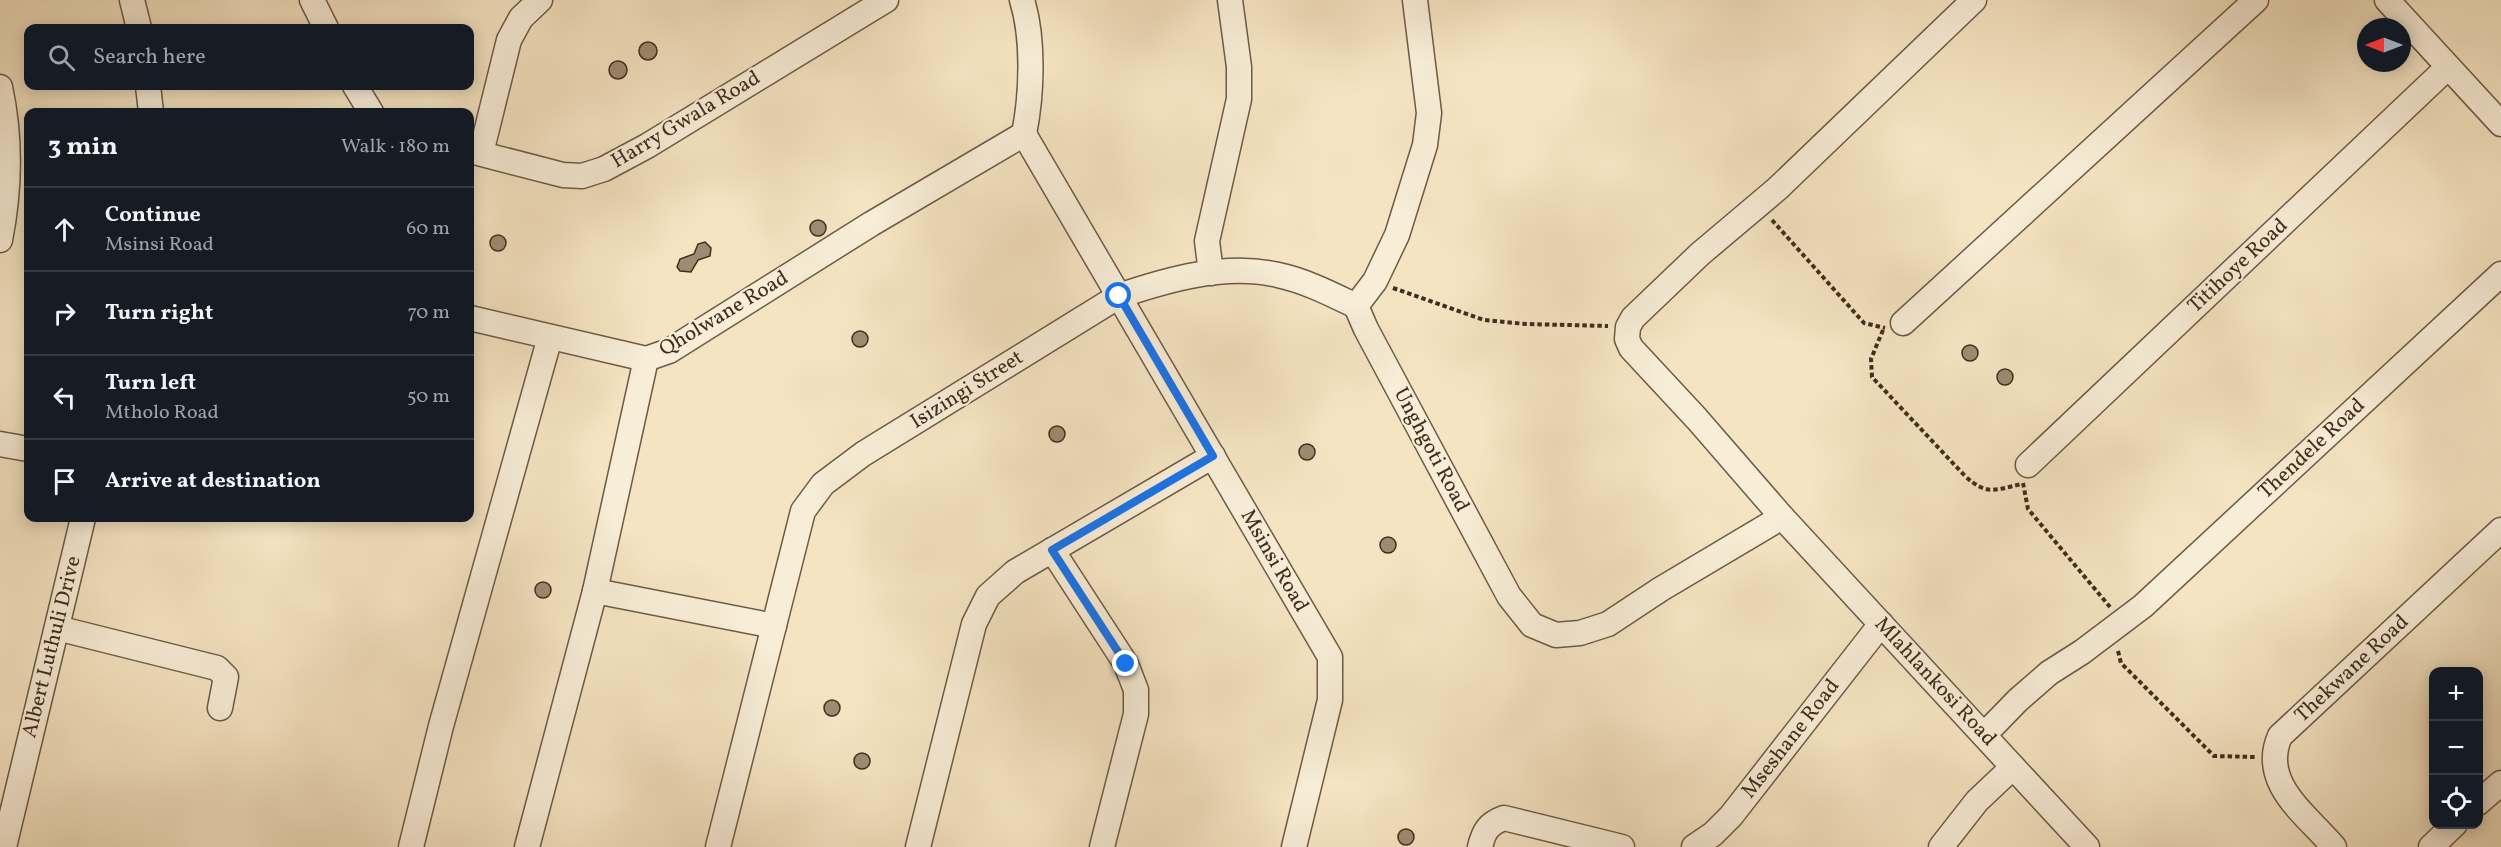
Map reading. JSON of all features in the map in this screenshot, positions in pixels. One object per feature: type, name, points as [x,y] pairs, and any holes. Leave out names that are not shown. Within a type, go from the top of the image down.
[{"type":"street","points":[[132,0],[138,24]]},
{"type":"street","points":[[312,0],[324,24]]},
{"type":"street","points":[[475,152],[509,40],[521,18],[540,0]]},
{"type":"street","name":"Harry Gwala Road","points":[[475,152],[563,175],[582,176],[603,169],[647,146],[886,0]]},
{"type":"street","points":[[1022,0],[1026,11],[1030,66],[1029,108],[1024,134]]},
{"type":"street","points":[[1211,273],[1207,241],[1239,99],[1239,67],[1230,0]]},
{"type":"street","points":[[1356,306],[1376,281],[1397,235],[1425,145],[1429,112],[1416,0]]},
{"type":"street","points":[[1628,327],[1633,318],[1678,274],[1760,206],[1974,0]]},
{"type":"street","points":[[1893,326],[2256,0]]},
{"type":"street","points":[[2387,0],[2501,124]]},
{"type":"street","name":"Titihoye Road","points":[[2025,475],[2448,67]]},
{"type":"street","points":[[0,87],[8,136],[9,181],[0,240]]},
{"type":"street","points":[[148,90],[151,108]]},
{"type":"street","points":[[357,90],[369,108]]},
{"type":"street","name":"Msinsi Road","points":[[1024,134],[1330,657],[1330,700],[1294,847]]},
{"type":"street","name":"Qholwane Road","points":[[527,847],[595,591],[646,359],[669,351],[871,224],[1024,134]]},
{"type":"street","name":"Isizingi Street","points":[[718,847],[804,511],[823,484],[862,454],[1119,296],[1164,281],[1211,273],[1248,271],[1279,275],[1317,287],[1356,306]]},
{"type":"street","name":"Thendele Road","points":[[1984,735],[2018,700],[2049,673],[2122,623],[2501,274]]},
{"type":"street","name":"Unghgoti Road","points":[[1356,306],[1366,329],[1509,596],[1532,625],[1556,634],[1580,633],[1608,624],[1661,589],[1782,517]]},
{"type":"street","points":[[474,319],[646,359]]},
{"type":"street","name":"Mlahlankosi Road","points":[[1628,327],[1626,339],[1631,348],[1697,419],[1782,517],[2087,847]]},
{"type":"street","points":[[411,847],[441,726],[550,337]]},
{"type":"street","points":[[0,444],[24,448]]},
{"type":"street","points":[[918,847],[974,624],[988,596],[1015,572],[1213,456]]},
{"type":"street","name":"Albert Luthuli Drive","points":[[4,847],[82,522]]},
{"type":"street","name":"Thekwane Road","points":[[2273,765],[2274,750],[2280,736],[2501,530]]},
{"type":"street","points":[[1052,550],[1126,664],[1136,690],[1136,714],[1102,847]]},
{"type":"street","points":[[595,591],[774,626]]},
{"type":"street","name":"Mseshane Road","points":[[1694,847],[1713,834],[1731,816],[1881,624]]},
{"type":"street","points":[[57,628],[217,668],[226,677],[220,708]]},
{"type":"street","points":[[2273,765],[2278,781],[2287,794],[2334,847]]},
{"type":"street","points":[[1941,847],[1977,801],[2013,767]]},
{"type":"street","points":[[2483,799],[2501,783]]},
{"type":"street","points":[[1480,847],[1484,832],[1494,822],[1504,818],[1622,847]]},
{"type":"street","points":[[2431,847],[2451,829]]},
{"type":"path","points":[[1760,206],[1864,323],[1893,326],[1871,359],[1872,378],[1965,476],[1979,489],[1993,490],[2025,475],[2028,508],[2122,623],[2116,641],[2121,663],[2214,756],[2255,757],[2273,765]]},
{"type":"path","points":[[1376,281],[1484,320],[1526,324],[1628,327]]},
{"type":"building","points":[[648,42],[654,45],[657,51],[654,57],[648,60],[642,57],[639,51],[642,45]]},
{"type":"building","points":[[618,61],[624,64],[627,70],[624,76],[618,79],[612,76],[609,70],[612,64]]},
{"type":"building","points":[[815,220],[821,220],[826,228],[824,234],[815,236],[810,231],[810,225]]},
{"type":"building","points":[[495,235],[501,235],[506,243],[504,249],[495,251],[490,246],[490,240]]},
{"type":"building","points":[[705,242],[711,248],[710,256],[698,260],[691,272],[680,271],[677,267],[680,259],[694,254],[698,244]]},
{"type":"building","points":[[857,331],[863,331],[868,339],[866,345],[857,347],[852,342],[852,336]]},
{"type":"building","points":[[1967,345],[1973,345],[1978,353],[1976,359],[1967,361],[1962,356],[1962,350]]},
{"type":"building","points":[[2002,369],[2008,369],[2013,377],[2011,383],[2002,385],[1997,380],[1997,374]]},
{"type":"building","points":[[1054,426],[1060,426],[1065,434],[1063,440],[1054,442],[1049,437],[1049,431]]},
{"type":"building","points":[[1304,444],[1310,444],[1315,452],[1313,458],[1304,460],[1299,455],[1299,449]]},
{"type":"building","points":[[1385,537],[1391,537],[1396,545],[1394,551],[1385,553],[1380,548],[1380,542]]},
{"type":"building","points":[[540,582],[546,582],[551,590],[549,596],[540,598],[535,593],[535,587]]},
{"type":"building","points":[[829,700],[835,700],[840,708],[838,714],[829,716],[824,711],[824,705]]},
{"type":"building","points":[[859,753],[865,753],[870,761],[868,767],[859,769],[854,764],[854,758]]},
{"type":"building","points":[[1403,829],[1409,829],[1414,837],[1412,843],[1403,845],[1398,840],[1398,834]]},
{"type":"route","points":[[1119,296],[1213,456],[1052,550],[1126,664]]}]
